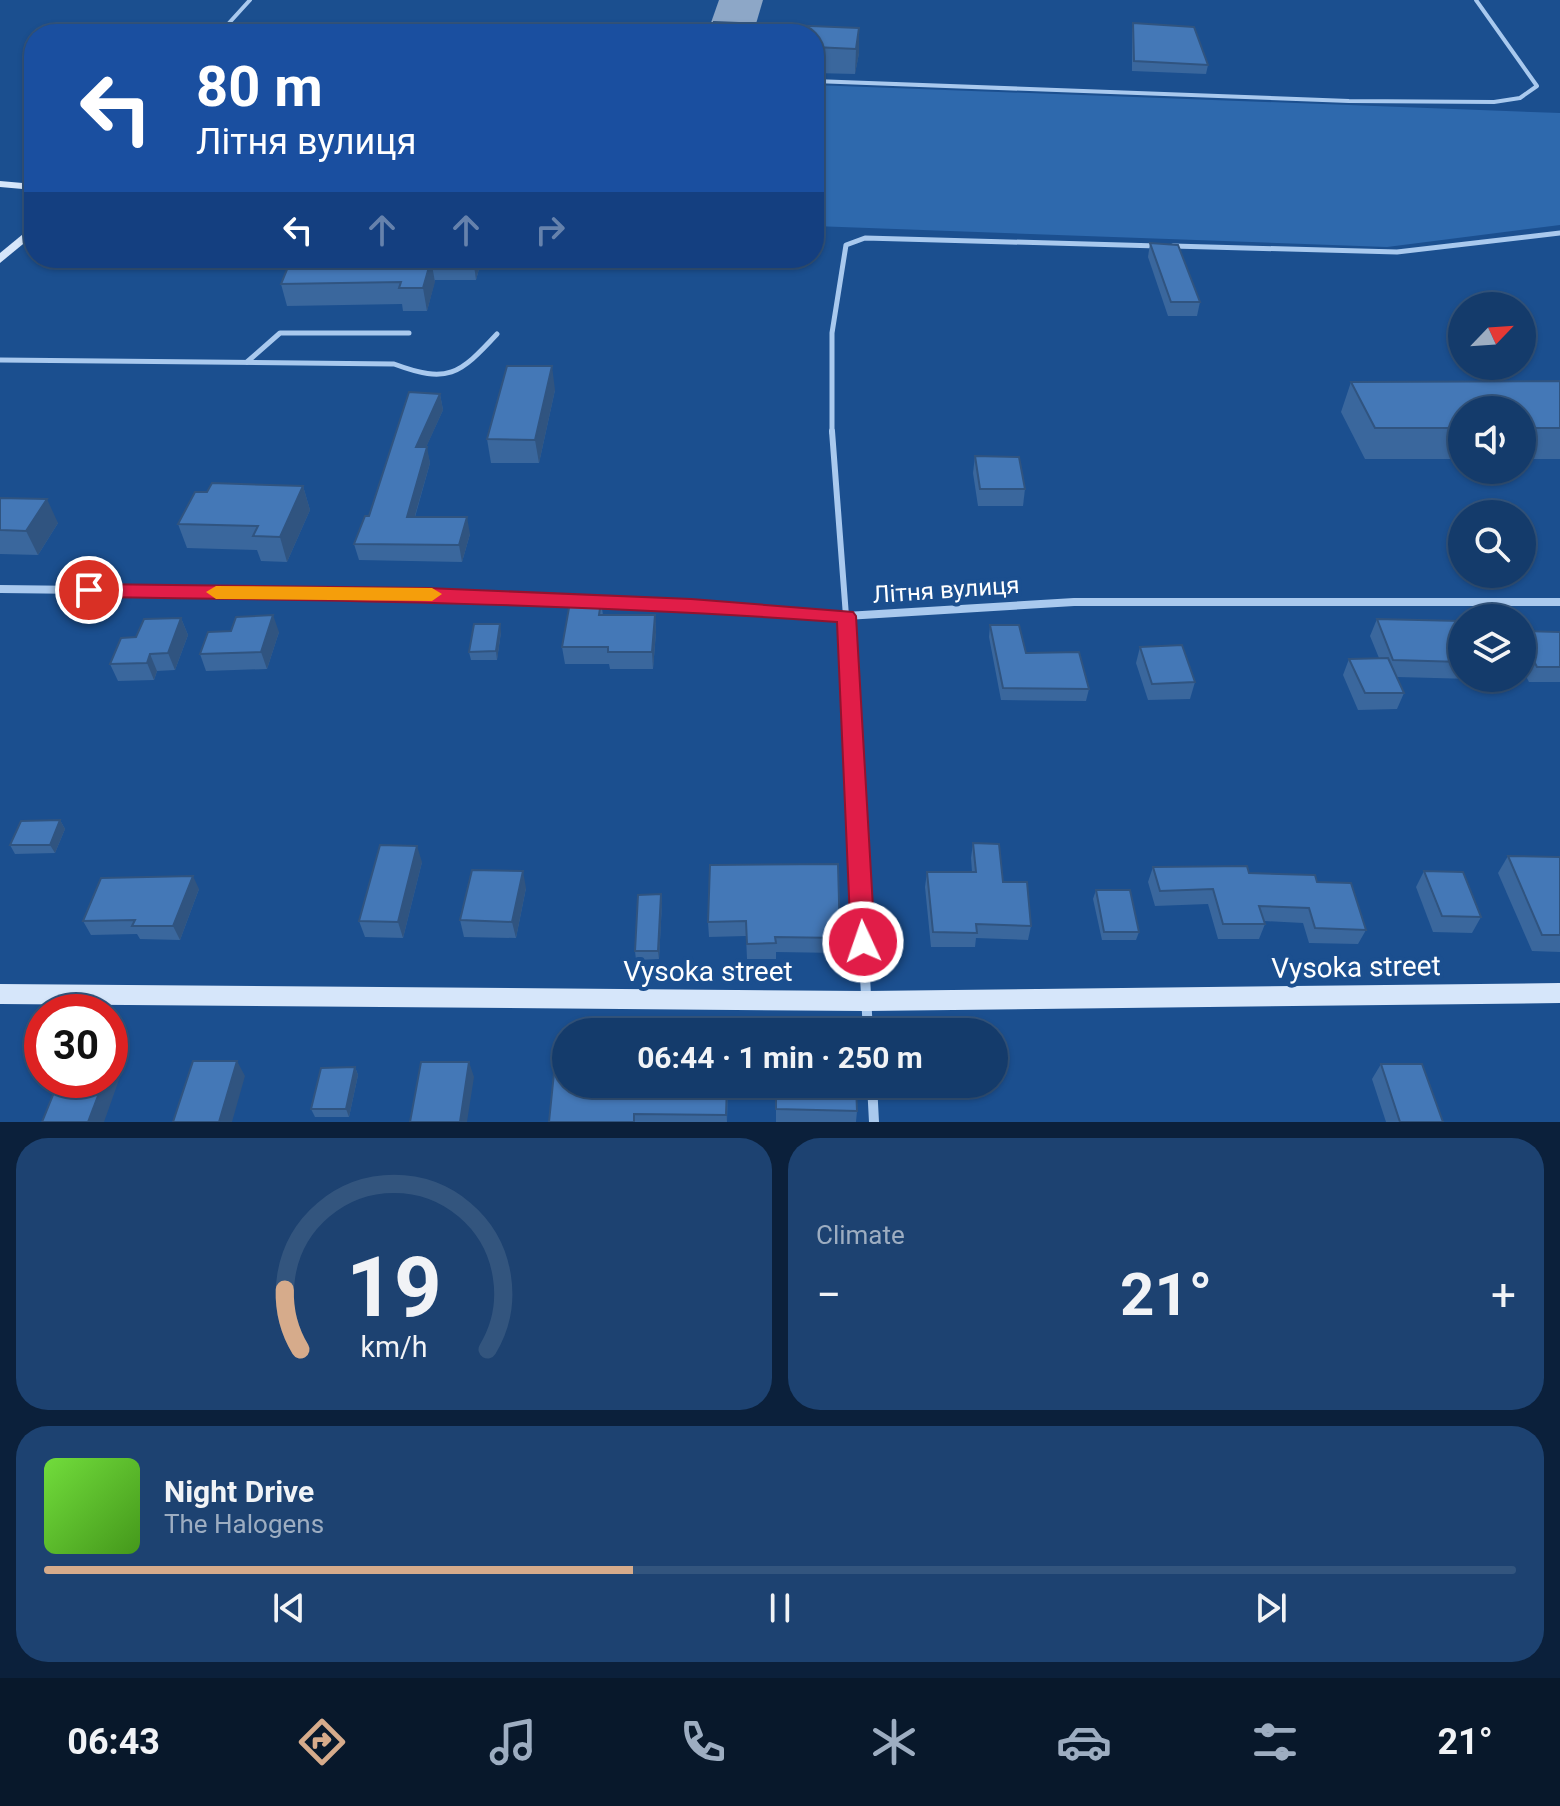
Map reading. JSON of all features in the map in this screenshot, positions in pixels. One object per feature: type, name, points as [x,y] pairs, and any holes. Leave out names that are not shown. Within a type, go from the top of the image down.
[{"type":"street","points":[[0,184],[24,186]]},
{"type":"street","points":[[0,259],[24,238]]},
{"type":"street","name":"Літня вулиця","points":[[0,589],[427,594],[691,605],[846,616],[1074,602],[1560,602]]},
{"type":"street","points":[[846,616],[867,1018]]},
{"type":"street","name":"Vysoka street","points":[[0,994],[866,1001],[1560,993]]},
{"type":"street","points":[[873,1098],[874,1122]]},
{"type":"lane","points":[[228,24],[250,0]]},
{"type":"lane","points":[[824,81],[1349,101],[1494,102],[1520,98],[1537,86],[1476,0]]},
{"type":"lane","points":[[846,616],[831,379],[838,273],[846,245],[854,240],[1397,252],[1560,233]]},
{"type":"lane","points":[[247,362],[280,333],[409,333]]},
{"type":"lane","points":[[0,360],[394,364],[438,377],[461,373],[497,334]]},
{"type":"shaded area","points":[[824,85],[1560,113],[1560,225],[1387,247],[824,226]]},
{"type":"building","points":[[714,22],[762,24],[714,24]]},
{"type":"building","points":[[1133,23],[1194,27],[1208,65],[1134,61]]},
{"type":"building","points":[[824,27],[859,28],[856,49],[824,47]]},
{"type":"building","points":[[1150,243],[1178,245],[1200,302],[1171,302]]},
{"type":"building","points":[[288,268],[429,268],[423,288],[399,288],[401,282],[281,284]]},
{"type":"building","points":[[507,366],[552,366],[535,440],[487,439]]},
{"type":"building","points":[[1560,381],[1560,428],[1536,428],[1536,396],[1448,396],[1448,428],[1375,428],[1351,382]]},
{"type":"building","points":[[409,392],[440,394],[416,447],[427,447],[407,517],[467,517],[459,545],[354,544],[365,516],[369,516]]},
{"type":"building","points":[[975,456],[1019,457],[1025,489],[980,489]]},
{"type":"building","points":[[212,483],[303,486],[280,537],[253,536],[258,526],[178,524],[195,492],[207,492]]},
{"type":"building","points":[[0,498],[47,499],[26,531],[0,530]]},
{"type":"building","points":[[570,602],[601,602],[599,615],[655,615],[652,652],[608,652],[608,647],[562,647]]},
{"type":"building","points":[[273,615],[261,652],[200,654],[208,632],[231,631],[236,617]]},
{"type":"building","points":[[181,618],[168,653],[150,654],[147,663],[110,664],[121,638],[136,637],[144,619]]},
{"type":"building","points":[[1377,619],[1448,621],[1448,662],[1393,660]]},
{"type":"building","points":[[474,624],[500,624],[496,651],[469,652]]},
{"type":"building","points":[[990,625],[1019,625],[1026,653],[1079,652],[1089,689],[1003,688]]},
{"type":"building","points":[[1536,631],[1560,632],[1560,667],[1537,667]]},
{"type":"building","points":[[1182,645],[1195,682],[1152,684],[1140,647]]},
{"type":"building","points":[[1388,658],[1404,693],[1365,693],[1349,659]]},
{"type":"building","points":[[60,820],[50,845],[10,845],[21,821]]},
{"type":"building","points":[[973,843],[999,844],[1003,882],[1027,882],[1031,926],[976,924],[977,933],[933,932],[927,872],[976,872]]},
{"type":"building","points":[[380,845],[417,846],[398,922],[359,921]]},
{"type":"building","points":[[1508,856],[1560,857],[1560,935],[1542,935]]},
{"type":"building","points":[[838,864],[840,938],[775,937],[776,943],[747,944],[746,921],[708,922],[710,865]]},
{"type":"building","points":[[1247,866],[1249,873],[1315,875],[1317,882],[1351,883],[1366,930],[1315,928],[1309,908],[1259,906],[1265,924],[1223,924],[1213,889],[1160,891],[1153,867]]},
{"type":"building","points":[[472,870],[523,871],[512,922],[460,920]]},
{"type":"building","points":[[1424,871],[1463,872],[1481,917],[1442,916]]},
{"type":"building","points":[[193,876],[173,926],[132,926],[135,920],[83,921],[101,878]]},
{"type":"building","points":[[1096,890],[1130,890],[1139,932],[1104,932]]},
{"type":"building","points":[[661,894],[658,951],[635,951],[638,895]]},
{"type":"building","points":[[193,1061],[237,1061],[219,1122],[173,1122]]},
{"type":"building","points":[[421,1062],[469,1062],[460,1122],[410,1122]]},
{"type":"building","points":[[1381,1064],[1422,1064],[1443,1122],[1400,1122]]},
{"type":"building","points":[[355,1067],[346,1109],[311,1109],[321,1068]]},
{"type":"building","points":[[552,1092],[552,1098],[727,1098],[726,1115],[634,1114],[634,1122],[549,1122]]},
{"type":"building","points":[[52,1098],[97,1098],[88,1122],[42,1122]]},
{"type":"building","points":[[776,1098],[857,1098],[857,1111],[776,1109]]},
{"type":"taxiway","points":[[733,24],[741,0]]},
{"type":"slow traffic","points":[[216,592],[432,594]]},
{"type":"route","points":[[89,590],[427,594],[691,605],[789,615],[846,616],[863,942]]}]
